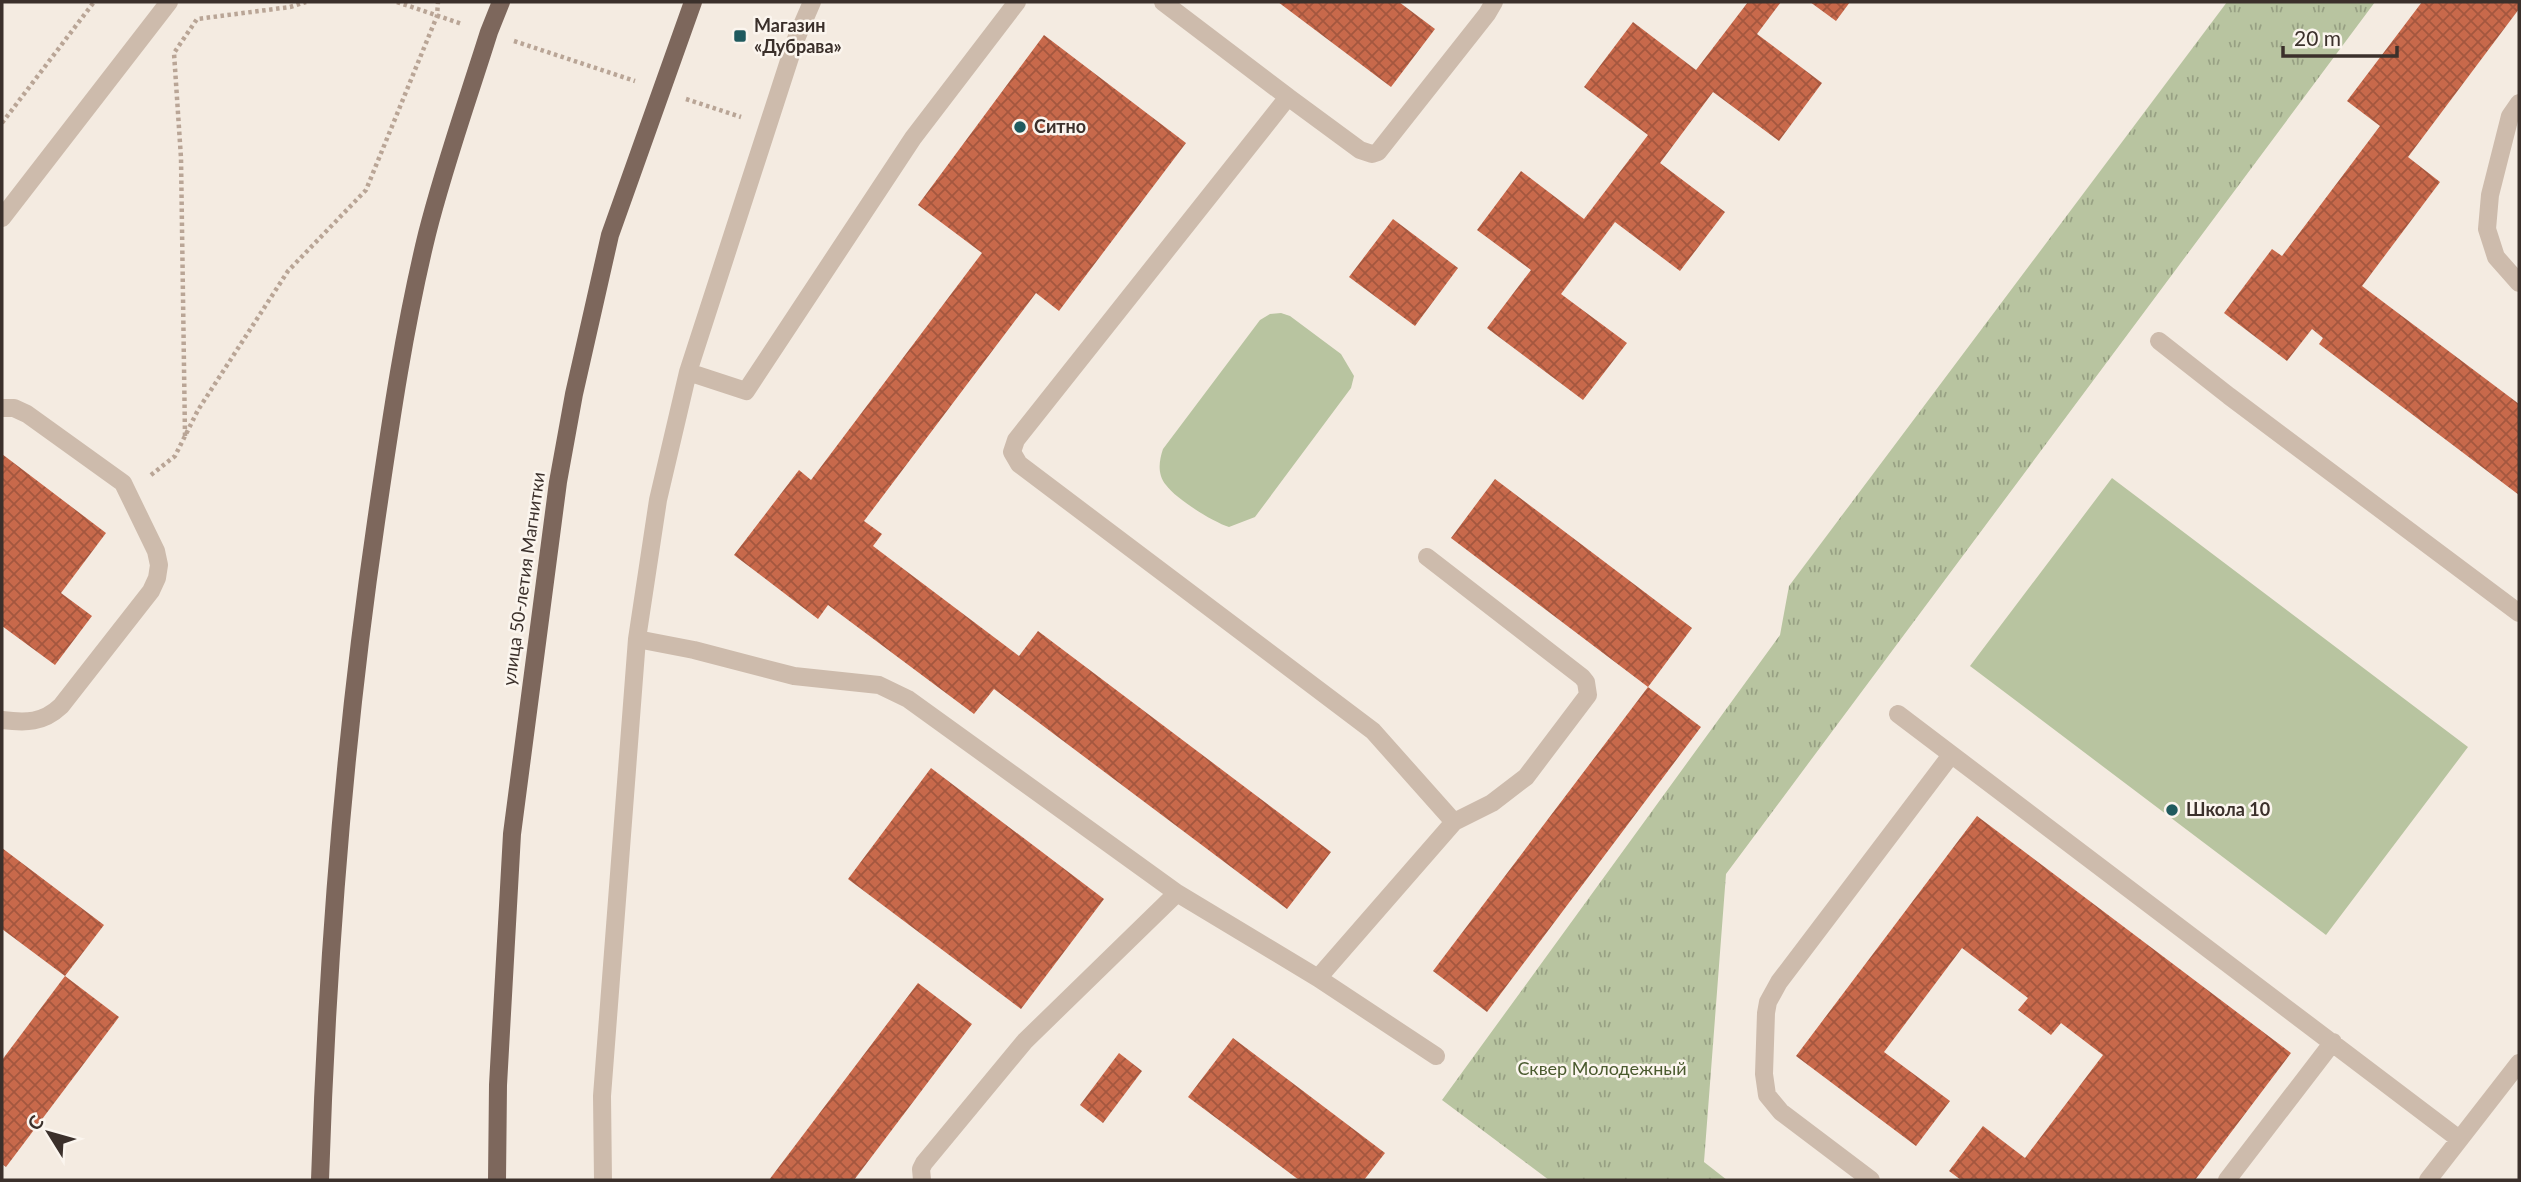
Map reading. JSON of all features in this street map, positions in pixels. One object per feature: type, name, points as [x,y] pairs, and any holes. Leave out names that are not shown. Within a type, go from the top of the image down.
[{"type":"main road","points":[[320,1180],[324,1041],[334,892],[360,634],[395,394],[427,233],[489,32],[501,2]]},
{"type":"main road","name":"улица 50-летия Магнитки","points":[[497,1180],[498,1085],[512,834],[558,482],[574,394],[610,235],[693,2]]},
{"type":"lane","points":[[2,218],[169,2]]},
{"type":"lane","points":[[603,1180],[601,1096],[637,639],[657,500],[688,372],[796,39],[812,2]]},
{"type":"lane","points":[[688,372],[746,391],[913,138],[1017,2]]},
{"type":"lane","points":[[1163,2],[1360,150],[1372,154],[1378,152],[1494,2]]},
{"type":"lane","points":[[1288,97],[1016,440],[1012,453],[1019,464],[1373,731],[1454,822]]},
{"type":"lane","points":[[2519,103],[2510,116],[2490,195],[2487,229],[2496,257],[2519,283]]},
{"type":"lane","points":[[2159,341],[2519,613]]},
{"type":"lane","points":[[2,408],[14,408],[27,414],[123,483],[156,551],[159,565],[157,579],[151,590],[51,716],[38,722],[2,720]]},
{"type":"lane","points":[[1318,978],[1454,822],[1492,803],[1526,777],[1585,701],[1588,688],[1581,677],[1427,557]]},
{"type":"lane","points":[[637,639],[694,650],[794,676],[879,685],[908,699],[1177,893],[1318,978],[1436,1056]]},
{"type":"lane","points":[[1898,715],[2459,1139]]},
{"type":"lane","points":[[1871,1180],[1781,1112],[1767,1095],[1764,1074],[1768,1002],[1779,982],[1951,755]]},
{"type":"lane","points":[[922,1180],[921,1169],[924,1163],[1025,1041],[1177,893]]},
{"type":"lane","points":[[2227,1180],[2333,1042]]},
{"type":"lane","points":[[2428,1180],[2519,1063]]},
{"type":"path","points":[[2,123],[94,2]]},
{"type":"path","points":[[185,437],[181,158],[174,52],[197,19],[290,7],[306,2]]},
{"type":"path","points":[[397,2],[768,126]]},
{"type":"path","points":[[129,494],[176,456],[198,410],[288,271],[366,190],[437,16],[438,2]]},
{"type":"green space","name":"Сквер Молодежный","points":[[2227,2],[2375,2],[1726,874],[1704,1162],[1727,1180],[1549,1180],[1442,1100],[1780,635],[1789,586]]},
{"type":"green space","points":[[1270,314],[1290,316],[1341,354],[1354,376],[1351,388],[1255,517],[1229,527],[1195,509],[1171,491],[1160,472],[1163,449],[1260,320]]},
{"type":"green space","points":[[2112,478],[2468,747],[2326,935],[1970,666]]},
{"type":"building","points":[[1278,2],[1399,2],[1435,29],[1391,87]]},
{"type":"building","points":[[1748,2],[1781,2],[1757,34],[1822,83],[1779,141],[1713,92],[1660,163],[1725,212],[1680,271],[1615,222],[1561,294],[1627,343],[1583,400],[1487,328],[1531,270],[1477,230],[1521,171],[1584,219],[1648,135],[1584,87],[1633,22],[1696,70]]},
{"type":"building","points":[[1810,2],[1850,2],[1836,21]]},
{"type":"building","points":[[2422,2],[2519,2],[2519,9],[2408,157],[2440,182],[2362,286],[2519,404],[2519,495],[2319,344],[2323,338],[2312,329],[2287,361],[2224,313],[2272,249],[2282,256],[2380,126],[2347,101]]},
{"type":"building","points":[[1044,35],[1186,143],[1059,311],[1036,293],[864,521],[882,534],[873,546],[1019,656],[1038,631],[1331,852],[1287,909],[994,689],[974,714],[828,605],[818,619],[734,555],[799,470],[811,480],[982,253],[918,205]]},
{"type":"building","points":[[1393,219],[1458,268],[1415,326],[1349,277]]},
{"type":"building","points":[[2,454],[106,533],[61,593],[92,616],[55,665],[2,626]]},
{"type":"building","points":[[1495,479],[1692,628],[1648,687],[1451,538]]},
{"type":"building","points":[[1648,687],[1701,727],[1487,1012],[1433,971]]},
{"type":"building","points":[[931,768],[1104,899],[1021,1009],[848,879]]},
{"type":"building","points":[[1977,816],[2291,1053],[2195,1180],[1961,1180],[1949,1171],[1983,1126],[2025,1158],[2103,1055],[2061,1023],[2051,1035],[2018,1010],[2028,998],[1962,948],[1884,1052],[1950,1101],[1916,1146],[1796,1056]]},
{"type":"building","points":[[2,848],[104,925],[65,976],[2,929]]},
{"type":"building","points":[[65,976],[119,1017],[6,1167],[2,1164],[2,1060]]},
{"type":"building","points":[[918,983],[972,1024],[854,1180],[769,1180]]},
{"type":"building","points":[[1233,1038],[1385,1153],[1364,1180],[1299,1180],[1188,1097]]},
{"type":"building","points":[[1119,1053],[1142,1071],[1103,1123],[1080,1105]]},
{"type":"place","name":"Магазин «Дубрава»","points":[[740,36]]},
{"type":"place","name":"Ситно","points":[[1020,127]]},
{"type":"place","name":"Школа 10","points":[[2172,810]]}]
